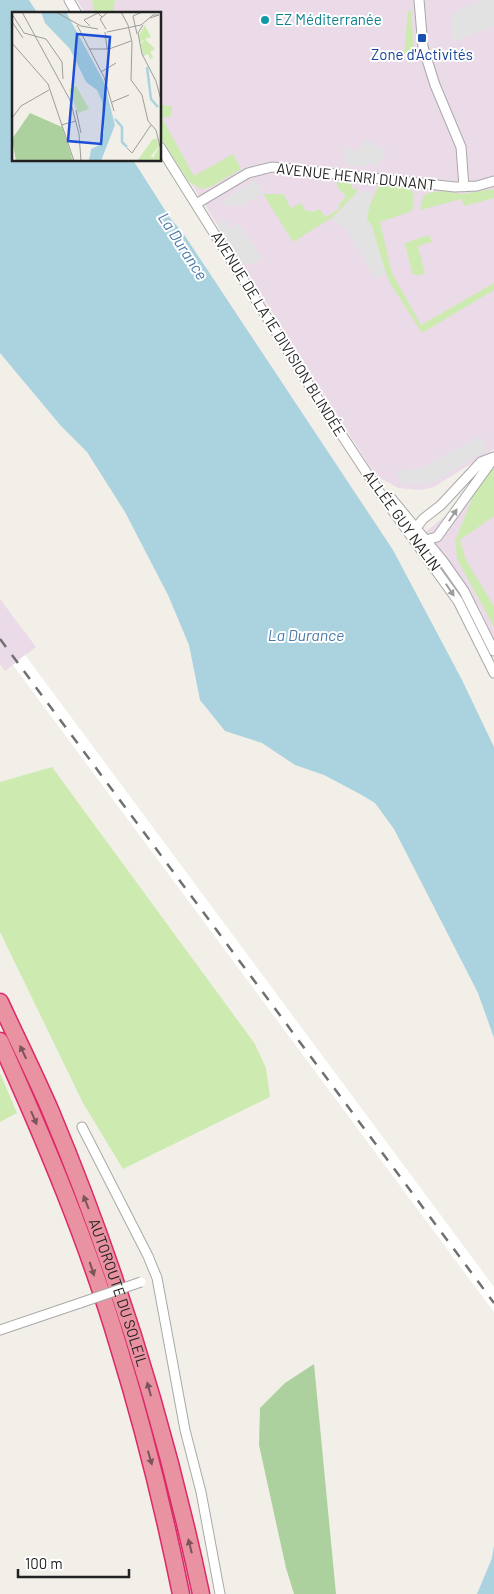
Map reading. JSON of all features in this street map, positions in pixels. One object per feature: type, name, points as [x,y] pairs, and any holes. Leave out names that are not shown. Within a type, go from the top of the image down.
[{"type":"highway","name":"AUTOROUTE DU SOLEIL","points":[[0,1002],[50,1112],[95,1225],[136,1342],[200,1594]]},
{"type":"highway","name":"AUTOROUTE DU SOLEIL","points":[[0,1041],[34,1117],[76,1222],[119,1347],[154,1472],[181,1594]]},
{"type":"street","points":[[69,0],[76,12]]},
{"type":"street","points":[[419,0],[423,47],[435,85],[462,147],[464,187]]},
{"type":"street","name":"AVENUE DE LA 1E DIVISION BLINDÉE","points":[[161,149],[361,464]]},
{"type":"street","name":"AVENUE HENRI DUNANT","points":[[196,204],[248,173],[272,166],[464,187],[494,182]]},
{"type":"street","points":[[494,458],[437,537],[427,541],[415,534],[423,519],[441,506],[480,462],[494,458]]},
{"type":"street","name":"ALLÉE GUY NALIN","points":[[361,464],[406,516],[415,534],[427,541],[439,556],[464,592],[494,651]]},
{"type":"street","name":"ALLÉE GUY NALIN","points":[[361,464],[415,534],[458,601],[494,673]]},
{"type":"street","points":[[406,516],[423,519]]},
{"type":"street","points":[[437,537],[439,556]]},
{"type":"street","points":[[82,1127],[148,1256],[156,1278],[220,1594]]},
{"type":"street","points":[[0,1330],[156,1278]]},
{"type":"shaded area","points":[[77,0],[494,0],[494,449],[434,487],[420,490],[398,488],[382,479],[370,467],[161,136],[161,12],[85,12]]},
{"type":"shaded area","points":[[484,0],[494,0],[494,26],[453,42],[451,13]]},
{"type":"shaded area","points":[[365,139],[386,150],[378,167],[369,163],[366,167],[346,165],[342,148],[359,151]]},
{"type":"shaded area","points":[[255,180],[263,193],[239,208],[236,204],[225,206],[222,201]]},
{"type":"shaded area","points":[[360,190],[372,193],[367,219],[372,226],[386,274],[375,278],[345,228],[331,220]]},
{"type":"shaded area","points":[[225,219],[230,229],[240,224],[262,258],[254,264],[240,264],[217,224]]},
{"type":"shaded area","points":[[480,436],[487,450],[432,483],[403,485],[395,471],[421,468]]},
{"type":"shaded area","points":[[494,478],[494,640],[479,607],[425,532]]},
{"type":"shaded area","points":[[0,599],[36,647],[5,671],[0,664]]},
{"type":"green space","points":[[92,0],[115,0],[113,12],[95,12]]},
{"type":"green space","points":[[408,11],[411,11],[414,55],[404,54]]},
{"type":"green space","points":[[161,105],[172,106],[171,116],[162,118],[194,176],[233,154],[241,169],[210,187],[201,189],[189,182],[161,139]]},
{"type":"green space","points":[[337,181],[352,183],[352,188],[357,189],[356,193],[333,217],[293,242],[263,194],[283,194],[291,208],[301,203],[305,210],[314,212],[319,209],[326,217],[340,208],[338,206],[346,196],[337,187]]},
{"type":"green space","points":[[379,184],[409,187],[414,195],[412,211],[380,222],[392,273],[421,325],[494,283],[494,290],[422,333],[390,283],[367,220],[367,212]]},
{"type":"green space","points":[[494,189],[494,198],[464,206],[461,199],[420,210],[423,197],[428,193],[443,191],[462,194]]},
{"type":"green space","points":[[429,235],[432,242],[418,246],[425,273],[417,276],[412,273],[405,243]]},
{"type":"green space","points":[[494,468],[494,516],[460,540],[466,560],[494,606],[494,627],[457,559],[455,541],[480,479]]},
{"type":"green space","points":[[52,767],[255,1044],[266,1068],[270,1097],[123,1169],[83,1103],[0,932],[0,782]]},
{"type":"green space","points":[[0,1073],[17,1113],[0,1122]]},
{"type":"green space","points":[[314,1364],[336,1594],[294,1594],[286,1568],[259,1445],[260,1408],[285,1383]]},
{"type":"water","name":"La Durance","points":[[0,0],[29,0],[37,12],[12,12],[12,161],[134,161],[393,550],[462,680],[494,747],[494,1038],[478,993],[394,829],[375,803],[360,794],[324,775],[295,765],[262,743],[225,731],[200,700],[189,645],[168,595],[125,512],[87,452],[61,426],[0,353]]},
{"type":"water","points":[[494,1545],[494,1594],[477,1594],[492,1558]]},
{"type":"pier","points":[[25,655],[494,1287],[494,1312],[13,665]]},
{"type":"railway","points":[[0,639],[494,1303]]},
{"type":"place","name":"EZ Méditerranée","points":[[265,20]]},
{"type":"place","name":"Zone d'Activités","points":[[422,38]]}]
